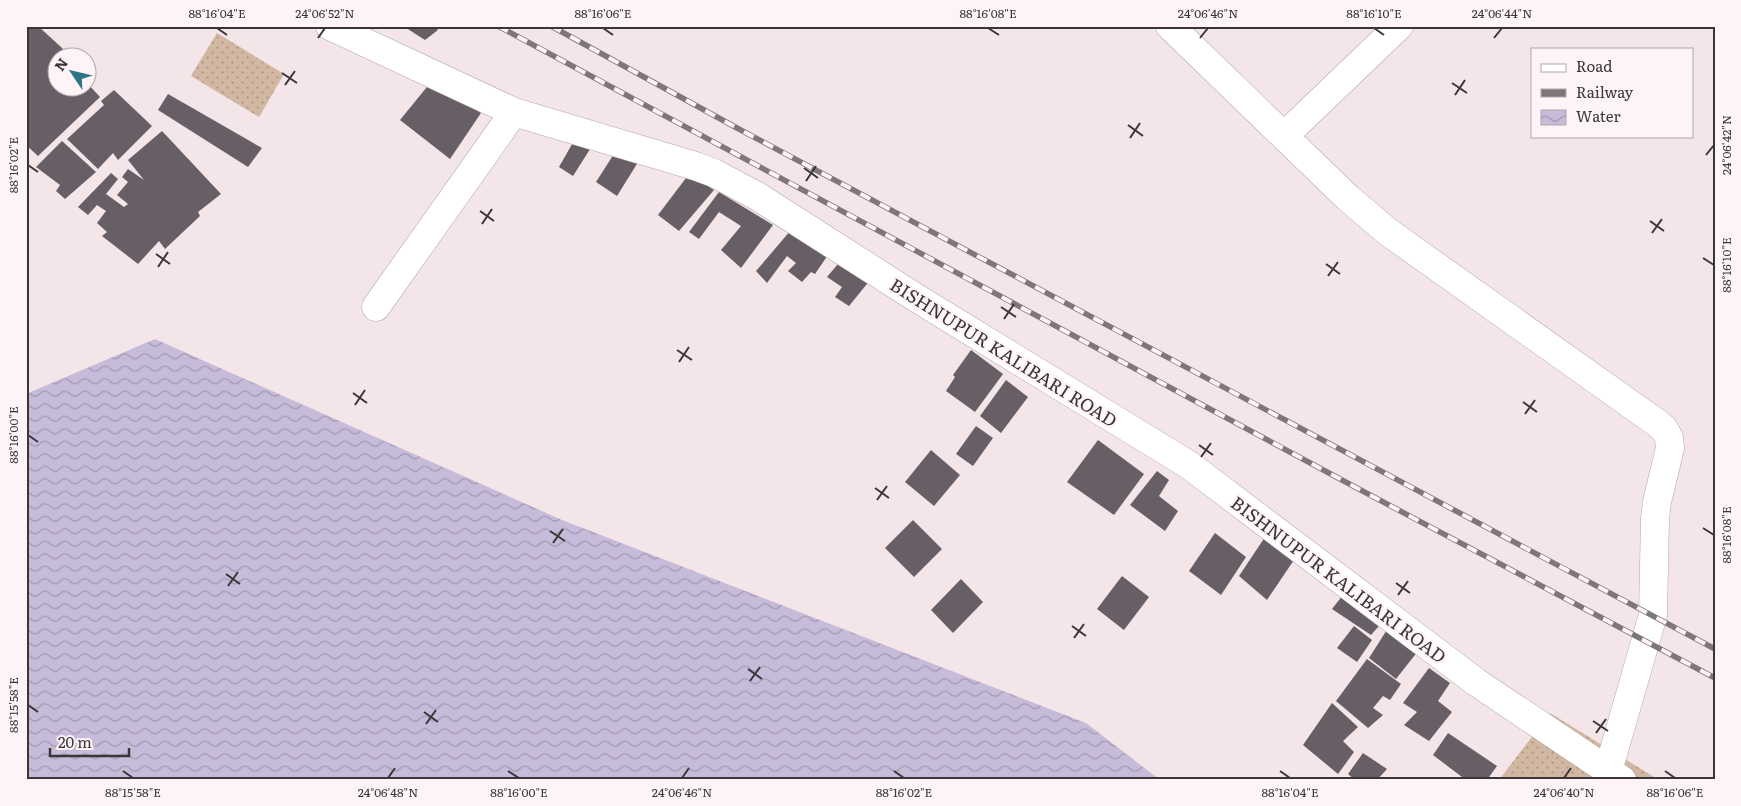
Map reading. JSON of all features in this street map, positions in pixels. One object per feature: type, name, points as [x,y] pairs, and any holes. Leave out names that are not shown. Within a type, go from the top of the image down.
[{"type":"street","name":"BISHNUPUR KALIBARI ROAD","points":[[330,26],[514,112],[695,166],[714,173],[757,196],[918,299],[1189,465],[1476,682],[1615,775]]},
{"type":"street","points":[[1170,26],[1348,198],[1388,232],[1664,429],[1669,438],[1670,448],[1657,502],[1655,519],[1653,615],[1615,775]]},
{"type":"street","points":[[1284,136],[1399,26]]},
{"type":"street","points":[[376,307],[514,112]]},
{"type":"shaded area","points":[[217,33],[284,74],[259,117],[191,76]]},
{"type":"shaded area","points":[[1550,713],[1659,780],[1499,780]]},
{"type":"water","points":[[155,339],[562,520],[1086,723],[1160,780],[26,780],[26,394]]},
{"type":"building","points":[[26,26],[38,26],[62,48],[48,48],[48,98],[98,98],[98,95],[100,97],[38,156],[26,145]]},
{"type":"building","points":[[403,26],[433,26],[438,30],[425,40]]},
{"type":"building","points":[[431,82],[481,113],[450,159],[400,120]]},
{"type":"building","points":[[114,90],[152,126],[118,160],[113,153],[98,169],[67,139],[104,105],[101,101]]},
{"type":"building","points":[[168,94],[262,148],[248,167],[158,110]]},
{"type":"building","points":[[162,131],[221,194],[198,212],[200,216],[165,249],[159,241],[138,264],[102,236],[107,232],[97,223],[106,211],[97,205],[88,215],[78,207],[111,173],[118,179],[106,194],[124,207],[128,204],[117,195],[128,182],[122,177],[128,169],[144,180],[128,160]]},
{"type":"building","points":[[575,139],[592,146],[573,176],[559,167]]},
{"type":"building","points":[[62,141],[96,172],[65,199],[56,191],[60,185],[36,167]]},
{"type":"building","points":[[619,146],[640,159],[617,196],[596,182]]},
{"type":"building","points":[[689,174],[714,190],[679,231],[658,215]]},
{"type":"building","points":[[719,192],[773,225],[741,268],[721,250],[741,226],[719,212],[699,239],[689,232]]},
{"type":"building","points":[[791,230],[830,252],[815,274],[811,272],[802,282],[788,271],[796,263],[787,256],[767,283],[756,271]]},
{"type":"building","points":[[843,258],[875,274],[849,306],[835,297],[842,287],[827,277]]},
{"type":"building","points":[[971,350],[1003,374],[975,412],[946,391],[955,377],[953,375]]},
{"type":"building","points":[[1006,380],[1028,397],[1001,433],[980,416]]},
{"type":"building","points":[[976,426],[993,438],[973,466],[956,454]]},
{"type":"building","points":[[1098,440],[1144,474],[1114,515],[1067,482]]},
{"type":"building","points":[[931,450],[960,475],[934,506],[905,482]]},
{"type":"building","points":[[1157,471],[1169,480],[1159,496],[1178,511],[1165,531],[1130,505]]},
{"type":"building","points":[[913,520],[942,549],[914,577],[885,548]]},
{"type":"building","points":[[1215,533],[1246,557],[1221,595],[1189,571]]},
{"type":"building","points":[[1265,537],[1298,554],[1267,600],[1239,576]]},
{"type":"building","points":[[1122,576],[1149,597],[1124,630],[1097,609]]},
{"type":"building","points":[[961,579],[983,602],[953,633],[931,610]]},
{"type":"building","points":[[1346,591],[1385,619],[1371,635],[1332,609]]},
{"type":"building","points":[[1390,625],[1422,646],[1396,679],[1369,658]]},
{"type":"building","points":[[1354,626],[1372,640],[1357,662],[1337,648]]},
{"type":"building","points":[[1367,659],[1401,684],[1390,700],[1383,696],[1373,708],[1383,715],[1368,728],[1336,701]]},
{"type":"building","points":[[1429,668],[1450,683],[1438,701],[1452,712],[1429,741],[1404,725],[1417,712],[1403,703]]},
{"type":"building","points":[[1332,703],[1358,727],[1343,741],[1354,752],[1338,774],[1303,745]]},
{"type":"building","points":[[1448,733],[1497,766],[1487,780],[1466,780],[1433,755]]},
{"type":"building","points":[[1363,753],[1387,769],[1377,780],[1355,780],[1348,774]]},
{"type":"railway","points":[[498,26],[1355,487],[1715,678]]},
{"type":"railway","points":[[551,26],[737,128],[1715,649]]}]
